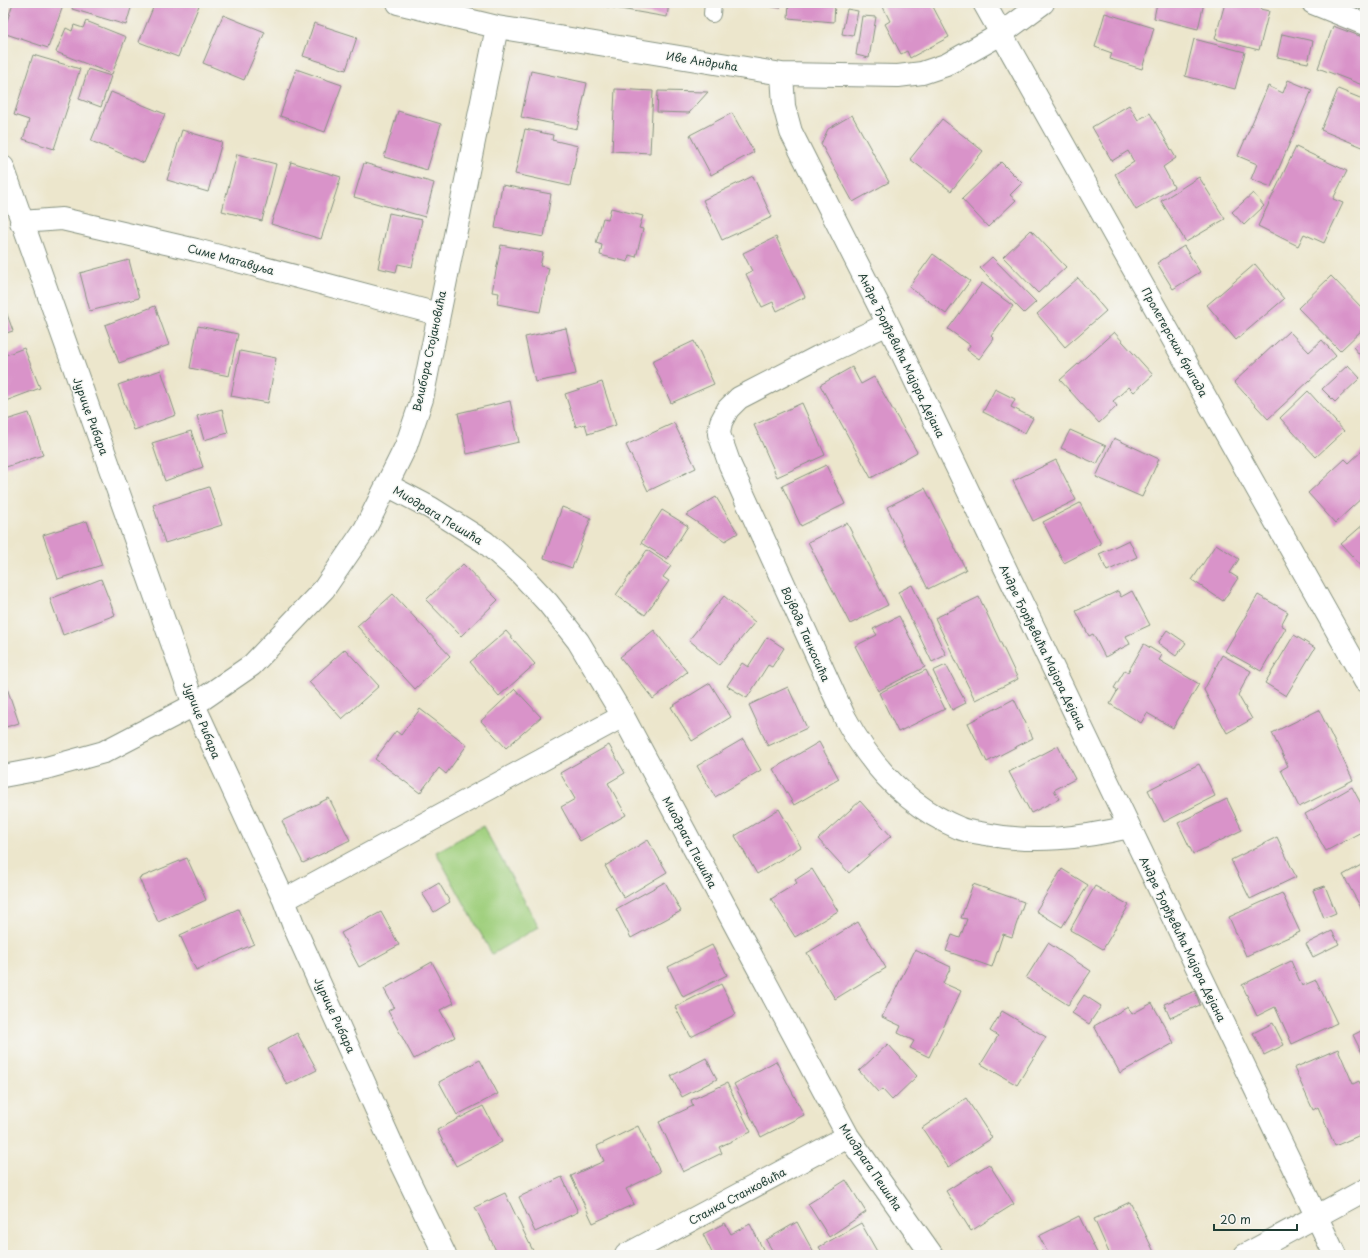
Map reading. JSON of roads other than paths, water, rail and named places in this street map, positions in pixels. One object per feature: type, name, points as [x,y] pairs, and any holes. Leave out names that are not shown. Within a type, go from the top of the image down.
[{"type":"street","name":"Иве Андрића","points":[[398,3],[497,27],[782,74],[898,76],[922,73],[946,65],[1001,34],[1043,3]]},
{"type":"street","name":"Пролетерских бригада","points":[[984,3],[1365,681]]},
{"type":"street","points":[[1313,3],[1365,24]]},
{"type":"street","name":"Велибора Стојановића","points":[[3,776],[46,768],[104,752],[194,705],[252,665],[324,589],[365,529],[406,446],[422,399],[497,27]]},
{"type":"street","name":"Андре Ђорђевића Мајора Дејана","points":[[782,74],[784,106],[791,132],[888,324],[1334,1255]]},
{"type":"street","name":"Јурице Рибара","points":[[3,167],[21,222],[194,705],[284,900],[293,924],[399,1160],[445,1255]]},
{"type":"street","name":"Симе Матавуља","points":[[21,222],[62,219],[196,250],[438,314]]},
{"type":"street","name":"Војводе Танкосића","points":[[888,324],[818,357],[739,398],[728,409],[721,422],[719,434],[730,465],[844,716],[856,740],[877,768],[897,788],[926,812],[960,829],[1007,838],[1058,839],[1090,836],[1129,827]]},
{"type":"street","name":"Миодрага Пешића","points":[[387,485],[431,508],[485,542],[519,572],[548,603],[578,641],[623,716],[848,1136],[932,1255]]},
{"type":"street","points":[[284,900],[623,716]]},
{"type":"street","name":"Станка Станковића","points":[[626,1255],[848,1136]]},
{"type":"street","points":[[1245,1255],[1365,1190]]}]
